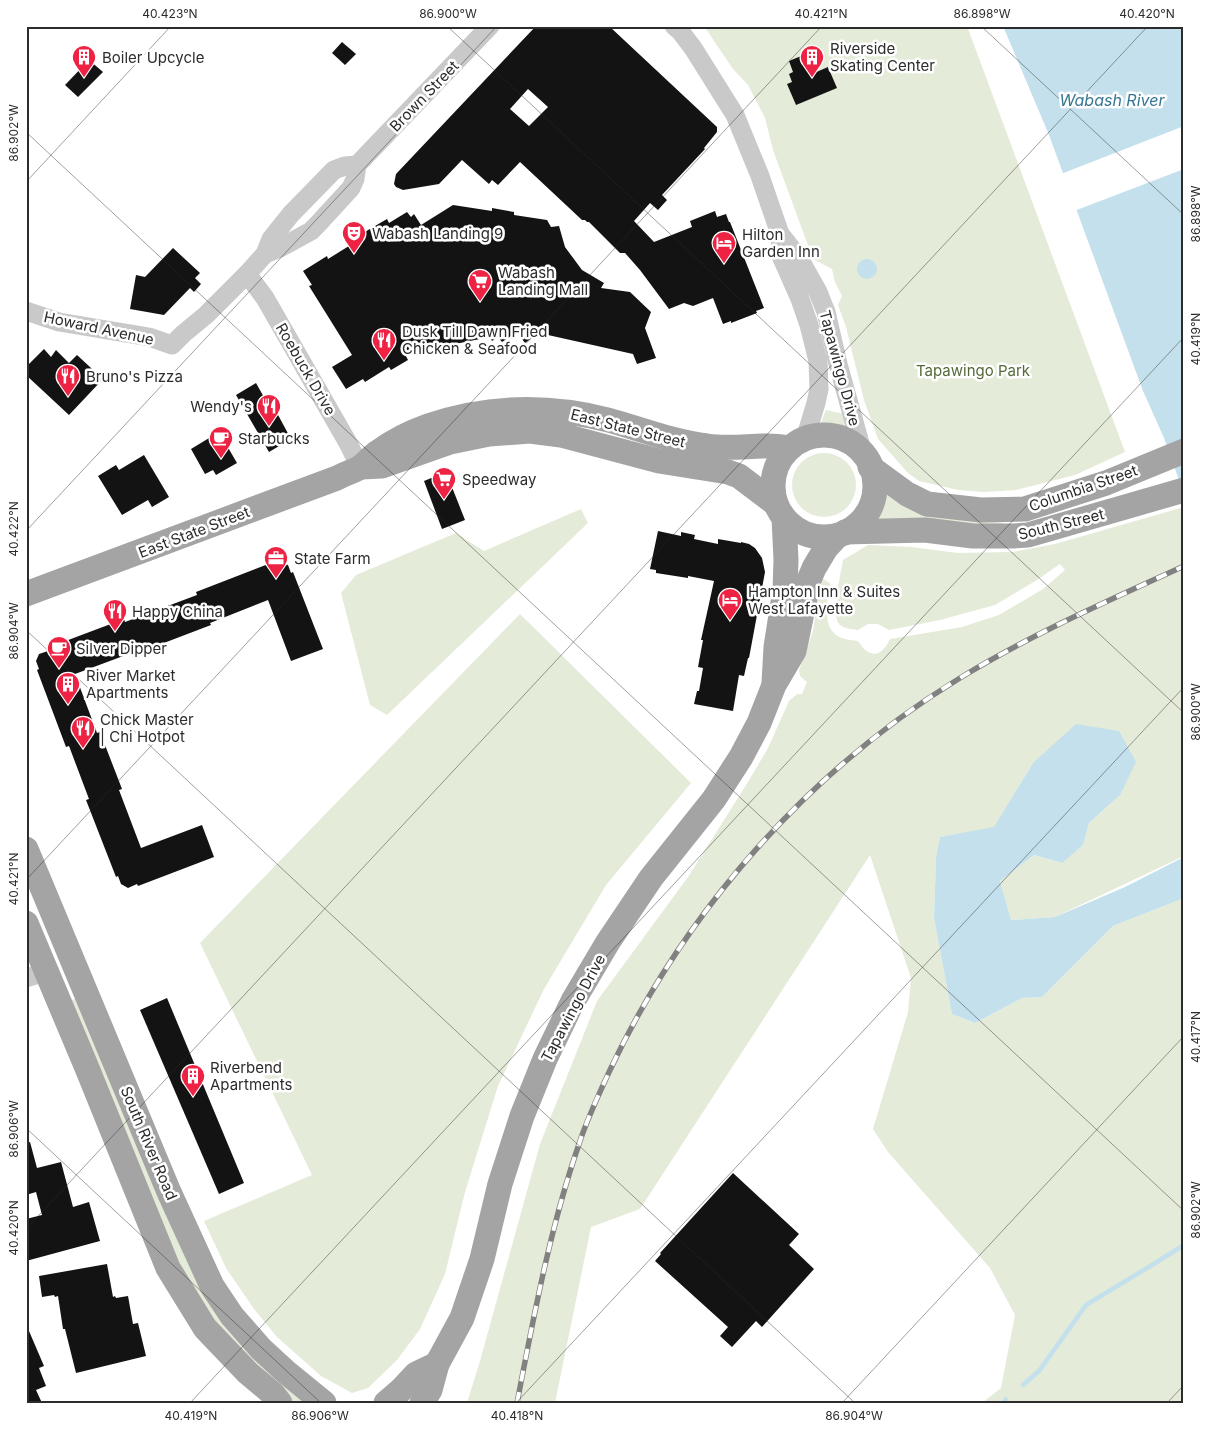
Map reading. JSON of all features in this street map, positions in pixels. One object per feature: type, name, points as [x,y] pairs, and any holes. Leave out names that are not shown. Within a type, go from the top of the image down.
[{"type":"main road","name":"East State Street","points":[[26,594],[293,495],[360,467],[387,446],[408,434],[428,426],[478,413],[515,409],[545,409],[580,414],[682,441],[725,448],[798,443]]},
{"type":"main road","name":"East State Street","points":[[360,467],[382,466],[450,442],[489,434],[530,432],[561,434],[660,461],[728,472],[739,476],[780,511]]},
{"type":"main road","points":[[821,436],[836,437],[851,444],[866,460],[876,482],[870,509],[861,520],[841,534],[820,536],[806,534],[794,528],[780,511],[773,489],[774,474],[780,459],[798,443],[821,436]]},
{"type":"main road","name":"Columbia Street","points":[[866,460],[907,494],[927,504],[981,510],[1025,508],[1106,483],[1184,451]]},
{"type":"main road","name":"South Street","points":[[841,534],[925,530],[973,536],[1028,535],[1184,490]]},
{"type":"main road","name":"Tapawingo Drive","points":[[774,685],[776,647],[785,590],[786,560],[780,511]]},
{"type":"main road","name":"Tapawingo Drive","points":[[422,1403],[430,1390],[437,1364],[462,1318],[482,1259],[500,1184],[522,1116],[545,1059],[572,1001],[608,942],[646,886],[714,799],[741,757],[759,723],[774,685],[794,651],[809,580],[814,568],[826,548],[841,534]]},
{"type":"main road","points":[[26,580],[54,570],[91,571]]},
{"type":"main road","name":"South River Road","points":[[26,849],[169,1192],[212,1286],[232,1316],[261,1349],[324,1403]]},
{"type":"main road","points":[[26,888],[60,967],[70,979],[81,982]]},
{"type":"main road","name":"South River Road","points":[[26,922],[35,976],[87,1068],[168,1268],[205,1328],[248,1374],[273,1394],[280,1403]]},
{"type":"main road","points":[[386,1403],[416,1374],[437,1364]]},
{"type":"street","name":"Brown Street","points":[[265,254],[280,248],[318,225],[352,188],[357,165],[490,26]]},
{"type":"street","name":"Tapawingo Drive","points":[[674,26],[694,48],[735,115],[760,176],[780,234],[781,256],[809,325],[818,361],[818,396],[798,443]]},
{"type":"street","name":"Brown Street","points":[[172,344],[206,315],[265,254],[271,239],[281,226],[334,170],[345,166],[357,165]]},
{"type":"street","name":"Tapawingo Drive","points":[[780,234],[799,258],[818,292],[826,312],[838,364],[866,460]]},
{"type":"street","name":"Roebuck Drive","points":[[246,274],[265,298],[360,467]]},
{"type":"street","name":"Howard Avenue","points":[[26,311],[59,322],[172,344]]},
{"type":"green space","name":"Tapawingo Park","points":[[704,26],[967,26],[1125,452],[1075,475],[1016,490],[984,492],[958,490],[919,481],[908,473],[878,439],[864,400],[846,327],[838,305],[842,296],[835,282],[832,269],[813,259],[773,150],[765,118],[748,85],[733,69]]},
{"type":"green space","points":[[826,410],[844,414],[848,429],[820,425]]},
{"type":"green space","points":[[818,453],[830,453],[847,462],[854,473],[856,485],[854,497],[847,508],[830,517],[818,517],[806,512],[797,503],[792,491],[792,479],[797,467],[806,458]]},
{"type":"green space","points":[[885,492],[898,503],[960,517],[1004,524],[970,528],[876,519]]},
{"type":"green space","points":[[1184,507],[1184,856],[1055,917],[1011,920],[1000,881],[1034,855],[1061,863],[1083,845],[1089,823],[1120,795],[1033,763],[994,828],[940,837],[936,858],[934,918],[952,1014],[975,1023],[1022,998],[1042,997],[1113,926],[1184,898],[1184,1403],[982,1403],[1001,1388],[1015,1315],[990,1268],[888,1152],[873,1129],[908,1012],[911,978],[870,855],[640,1209],[591,1227],[555,1403],[467,1403],[540,1144],[597,1001],[688,877],[768,748],[789,701],[797,694],[802,694],[807,682],[800,676],[799,670],[813,631],[821,578],[830,583],[827,614],[831,629],[842,638],[858,641],[862,647],[874,654],[884,649],[890,639],[962,627],[999,615],[1043,589],[1065,570],[1060,564],[995,605],[940,620],[889,630],[878,624],[868,624],[858,630],[843,627],[839,624],[836,612],[837,593],[843,560],[868,545],[911,547],[958,553],[1012,552],[1055,544]]},
{"type":"green space","points":[[581,509],[588,523],[387,715],[370,705],[341,593],[356,575],[456,533],[484,551]]},
{"type":"green space","points":[[520,614],[691,783],[606,885],[544,989],[498,1086],[465,1192],[445,1274],[420,1329],[397,1360],[368,1388],[352,1393],[321,1376],[277,1337],[254,1309],[226,1268],[204,1221],[312,1175],[200,943]]},
{"type":"green space","points":[[78,998],[182,1248],[304,1399],[301,1403],[294,1403],[289,1395],[219,1328],[175,1257],[69,1001]]},
{"type":"water","name":"Wabash River","points":[[1003,26],[1184,26],[1184,494],[1164,438],[1143,391],[1049,135]]},
{"type":"water","points":[[867,259],[874,262],[877,269],[874,276],[867,279],[860,276],[857,269],[860,262]]},
{"type":"water","points":[[1076,724],[1119,731],[1136,762],[1120,795],[1089,823],[1083,845],[1062,863],[1034,855],[1000,881],[1011,920],[1055,917],[1125,887],[1184,857],[1184,898],[1113,926],[1042,997],[1022,998],[975,1023],[952,1014],[934,918],[936,858],[940,837],[994,827],[1033,763]]},
{"type":"pier","points":[[1184,126],[1184,169],[1074,211],[1061,174]]},
{"type":"building","points":[[536,26],[609,26],[717,127],[717,132],[705,149],[662,195],[667,200],[658,210],[650,203],[634,221],[654,242],[692,227],[690,221],[715,211],[717,217],[726,214],[764,308],[756,311],[757,313],[731,323],[731,321],[723,324],[713,298],[693,306],[684,303],[669,309],[625,253],[620,253],[589,222],[582,220],[520,162],[498,185],[492,180],[489,184],[462,160],[439,184],[403,190],[394,184],[396,174]],"holes":[[[528,89],[548,107],[529,126],[510,109]]]},
{"type":"building","points":[[342,42],[356,54],[345,65],[332,53]]},
{"type":"building","name":"Riverside Skating Center","points":[[806,54],[814,73],[828,67],[837,88],[796,105],[787,84],[792,82],[789,74],[793,72],[789,61]]},
{"type":"building","name":"Boiler Upcycle","points":[[89,60],[103,72],[78,97],[65,85]]},
{"type":"building","name":"Wabash Landing Mall","points":[[453,205],[492,211],[492,208],[514,212],[514,215],[547,220],[551,227],[559,226],[565,247],[582,270],[604,283],[601,288],[630,292],[651,312],[645,328],[656,358],[637,364],[633,354],[539,333],[525,343],[517,332],[502,342],[498,337],[492,341],[490,337],[405,354],[408,360],[391,370],[389,367],[365,382],[363,379],[346,389],[332,367],[352,355],[309,286],[312,285],[303,271],[327,256],[328,259],[365,236],[363,233],[387,219],[389,223],[407,212],[411,217],[414,214],[421,225]]},
{"type":"building","points":[[173,248],[200,273],[195,278],[201,284],[194,292],[190,288],[164,315],[130,309],[136,275],[145,277]]},
{"type":"building","name":"Bruno's Pizza","points":[[44,349],[51,357],[56,350],[69,363],[77,355],[103,379],[69,415],[26,375],[26,367]]},
{"type":"building","name":"Wendy's","points":[[256,383],[274,415],[277,413],[291,439],[269,452],[236,395]]},
{"type":"building","points":[[219,432],[237,463],[216,475],[213,470],[205,474],[191,449]]},
{"type":"building","points":[[144,455],[169,497],[152,507],[148,500],[122,515],[98,476],[116,465],[119,470]]},
{"type":"building","name":"Speedway","points":[[446,472],[465,520],[442,529],[424,481]]},
{"type":"building","name":"Hampton Inn & Suites West Lafayette","points":[[658,531],[681,536],[681,532],[695,535],[694,539],[718,544],[718,539],[749,544],[755,548],[762,558],[765,572],[749,658],[744,676],[739,675],[733,711],[694,704],[697,691],[699,691],[703,668],[698,667],[703,640],[701,640],[714,581],[656,573],[656,570],[650,569]]},
{"type":"building","name":"River Market Apartments","points":[[281,562],[288,565],[291,573],[293,572],[323,649],[291,661],[268,600],[210,623],[211,625],[135,654],[134,652],[75,674],[97,733],[100,732],[122,789],[119,790],[141,848],[202,825],[214,857],[138,886],[137,884],[128,888],[121,884],[118,876],[116,877],[86,800],[89,799],[69,746],[66,747],[37,670],[39,669],[36,661],[39,654],[48,651],[47,648],[124,619],[125,622],[197,595],[196,592],[271,563],[272,565]]},
{"type":"building","name":"Riverbend Apartments","points":[[167,998],[244,1183],[219,1194],[140,1010]]},
{"type":"building","points":[[30,1142],[37,1168],[61,1162],[73,1207],[89,1202],[100,1241],[26,1261],[26,1219],[42,1215],[36,1192],[26,1195],[26,1143]]},
{"type":"building","points":[[733,1173],[799,1234],[789,1245],[814,1269],[762,1327],[756,1321],[732,1347],[720,1336],[728,1327],[655,1261],[660,1253]]},
{"type":"building","points":[[107,1264],[113,1297],[128,1296],[133,1324],[138,1323],[146,1356],[76,1373],[65,1329],[63,1329],[58,1296],[42,1297],[39,1276]]},
{"type":"building","points":[[26,1324],[44,1366],[39,1368],[46,1386],[36,1390],[42,1403],[26,1403]]},
{"type":"waterway","points":[[1023,1385],[1039,1371],[1086,1305],[1184,1245]]},
{"type":"waterway","points":[[1004,1403],[1006,1399]]},
{"type":"railway","points":[[517,1403],[536,1305],[559,1208],[593,1107],[640,1011],[675,955],[714,900],[756,849],[803,801],[852,756],[905,715],[960,678],[1015,647],[1184,566]]},
{"type":"place","name":"Boiler Upcycle","points":[[84,78]]},
{"type":"place","name":"Riverside Skating Center","points":[[812,78]]},
{"type":"place","name":"Wabash Landing 9","points":[[354,254]]},
{"type":"place","name":"Hilton Garden Inn","points":[[724,264]]},
{"type":"place","name":"Wabash Landing Mall","points":[[480,302]]},
{"type":"place","name":"Dusk Till Dawn Fried Chicken & Seafood","points":[[384,361]]},
{"type":"place","name":"Bruno's Pizza","points":[[68,397]]},
{"type":"place","name":"Wendy's","points":[[269,427]]},
{"type":"place","name":"Starbucks","points":[[221,459]]},
{"type":"place","name":"Speedway","points":[[444,500]]},
{"type":"place","name":"State Farm","points":[[276,579]]},
{"type":"place","name":"Hampton Inn & Suites West Lafayette","points":[[730,621]]},
{"type":"place","name":"Happy China","points":[[115,632]]},
{"type":"place","name":"Silver Dipper","points":[[59,669]]},
{"type":"place","name":"River Market Apartments","points":[[68,705]]},
{"type":"place","name":"Chick Master | Chi Hotpot","points":[[83,749]]},
{"type":"place","name":"Riverbend Apartments","points":[[193,1097]]}]
